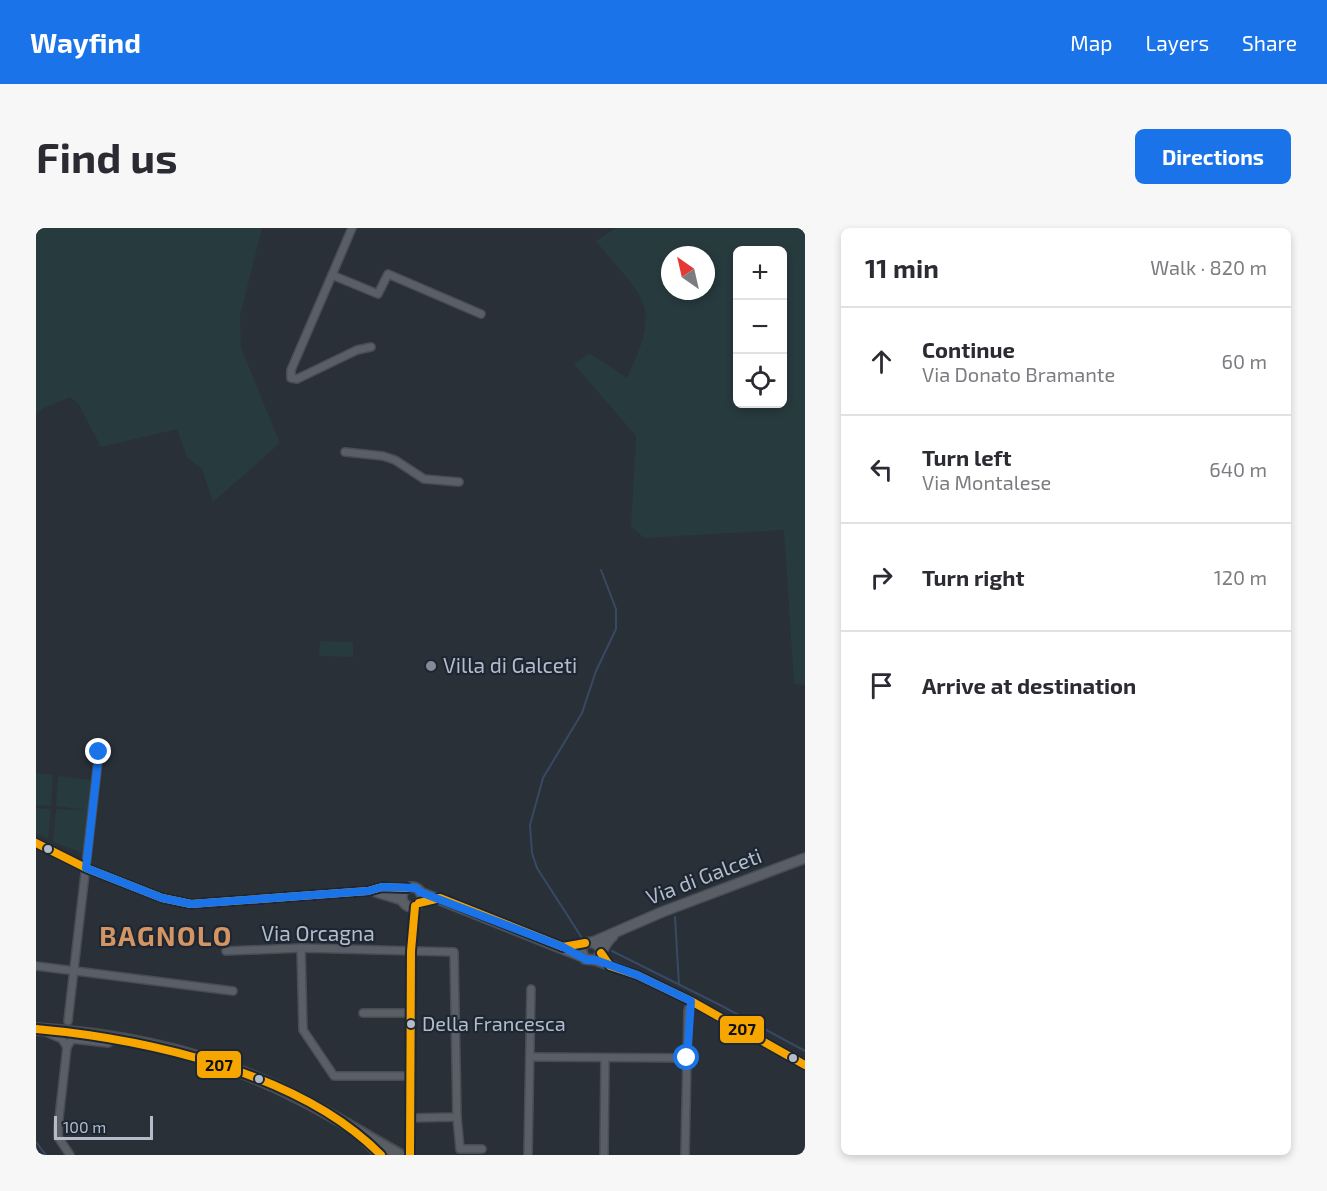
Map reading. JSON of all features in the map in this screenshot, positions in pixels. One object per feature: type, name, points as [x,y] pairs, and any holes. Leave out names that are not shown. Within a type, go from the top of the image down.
[{"type":"main road","points":[[37,1029],[116,1038],[187,1053],[238,1070],[293,1095],[400,1155]]},
{"type":"main road","points":[[357,1131],[381,1155]]},
{"type":"street","points":[[352,228],[291,370],[291,378],[297,379],[357,350],[371,347]]},
{"type":"street","points":[[332,274],[378,294],[388,274],[481,314]]},
{"type":"street","points":[[345,452],[383,456],[395,460],[424,479],[459,482]]},
{"type":"street","points":[[68,1021],[99,752]]},
{"type":"street","points":[[36,843],[86,868],[162,898],[191,904],[368,891],[385,893],[402,900],[406,905],[440,898]]},
{"type":"street","name":"Via di Galceti","points":[[563,947],[589,943],[617,933],[662,912],[805,858]]},
{"type":"street","points":[[368,891],[382,887],[416,888],[420,892],[563,947],[587,960],[599,955]]},
{"type":"street","points":[[402,900],[402,893],[407,888]]},
{"type":"street","points":[[410,1155],[411,951],[420,892]]},
{"type":"street","name":"Via di Galceti","points":[[599,955],[606,942],[617,933]]},
{"type":"street","points":[[583,957],[582,950],[589,943],[600,947],[599,955]]},
{"type":"street","points":[[301,948],[303,1030],[334,1076],[410,1076]]},
{"type":"street","name":"Via Orcagna","points":[[226,951],[301,948],[454,952],[457,1117]]},
{"type":"street","points":[[599,955],[610,966],[637,975],[691,1001],[805,1065]]},
{"type":"street","points":[[36,966],[232,991]]},
{"type":"street","points":[[528,1155],[531,989]]},
{"type":"street","points":[[685,1155],[691,1001]]},
{"type":"street","points":[[363,1013],[410,1013]]},
{"type":"street","points":[[37,1029],[62,1039],[67,1047]]},
{"type":"street","points":[[70,1155],[58,1137],[67,1047],[72,1039],[108,1043],[116,1038]]},
{"type":"street","points":[[530,1057],[687,1058]]},
{"type":"street","points":[[604,1155],[605,1059]]},
{"type":"street","points":[[409,1118],[457,1117],[460,1149],[482,1149]]},
{"type":"green space","points":[[36,228],[262,228],[240,316],[241,348],[280,443],[213,502],[202,469],[187,457],[177,429],[101,447],[79,405],[70,397],[42,409],[36,415]]},
{"type":"green space","points":[[616,228],[805,228],[805,685],[794,684],[784,530],[644,538],[631,526],[636,436],[574,364],[589,353],[627,378],[638,353],[646,317],[643,303],[626,277],[596,241]]},
{"type":"green space","points":[[320,641],[353,642],[353,657],[319,656]]},
{"type":"green space","points":[[36,773],[53,775],[51,806],[36,805]]},
{"type":"green space","points":[[58,776],[91,780],[83,853],[53,842],[56,809],[86,810],[56,806]]},
{"type":"green space","points":[[36,808],[51,809],[48,839],[36,833]]},
{"type":"waterway","points":[[582,938],[537,868],[532,853],[530,825],[543,778],[582,713],[596,671],[616,629],[616,609],[601,570]]},
{"type":"waterway","points":[[675,917],[679,985]]},
{"type":"waterway","points":[[612,951],[805,1051]]},
{"type":"waterway","points":[[36,1142],[46,1155]]},
{"type":"transit line","name":"207","points":[[36,843],[86,868],[162,898],[191,904],[368,891],[382,887],[407,888]]},
{"type":"transit line","name":"207","points":[[419,903],[440,898],[563,947],[585,943]]},
{"type":"transit line","name":"207","points":[[410,1155],[411,951],[415,906]]},
{"type":"transit line","name":"207","points":[[601,953],[610,966],[637,975],[691,1001],[805,1065]]},
{"type":"transit line","name":"207","points":[[36,1029],[125,1041],[220,1065],[266,1082],[309,1102],[348,1126],[381,1155]]},
{"type":"place","name":"Villa di Galceti","points":[[431,666]]},
{"type":"place","name":"Della Francesca","points":[[411,1024]]},
{"type":"district","name":"BAGNOLO","points":[[166,937]]},
{"type":"route","points":[[99,752],[86,868],[162,898],[191,904],[368,891],[382,887],[416,888],[420,892],[563,947],[587,960],[596,960],[637,975],[691,1001],[688,1011],[687,1058]]}]
